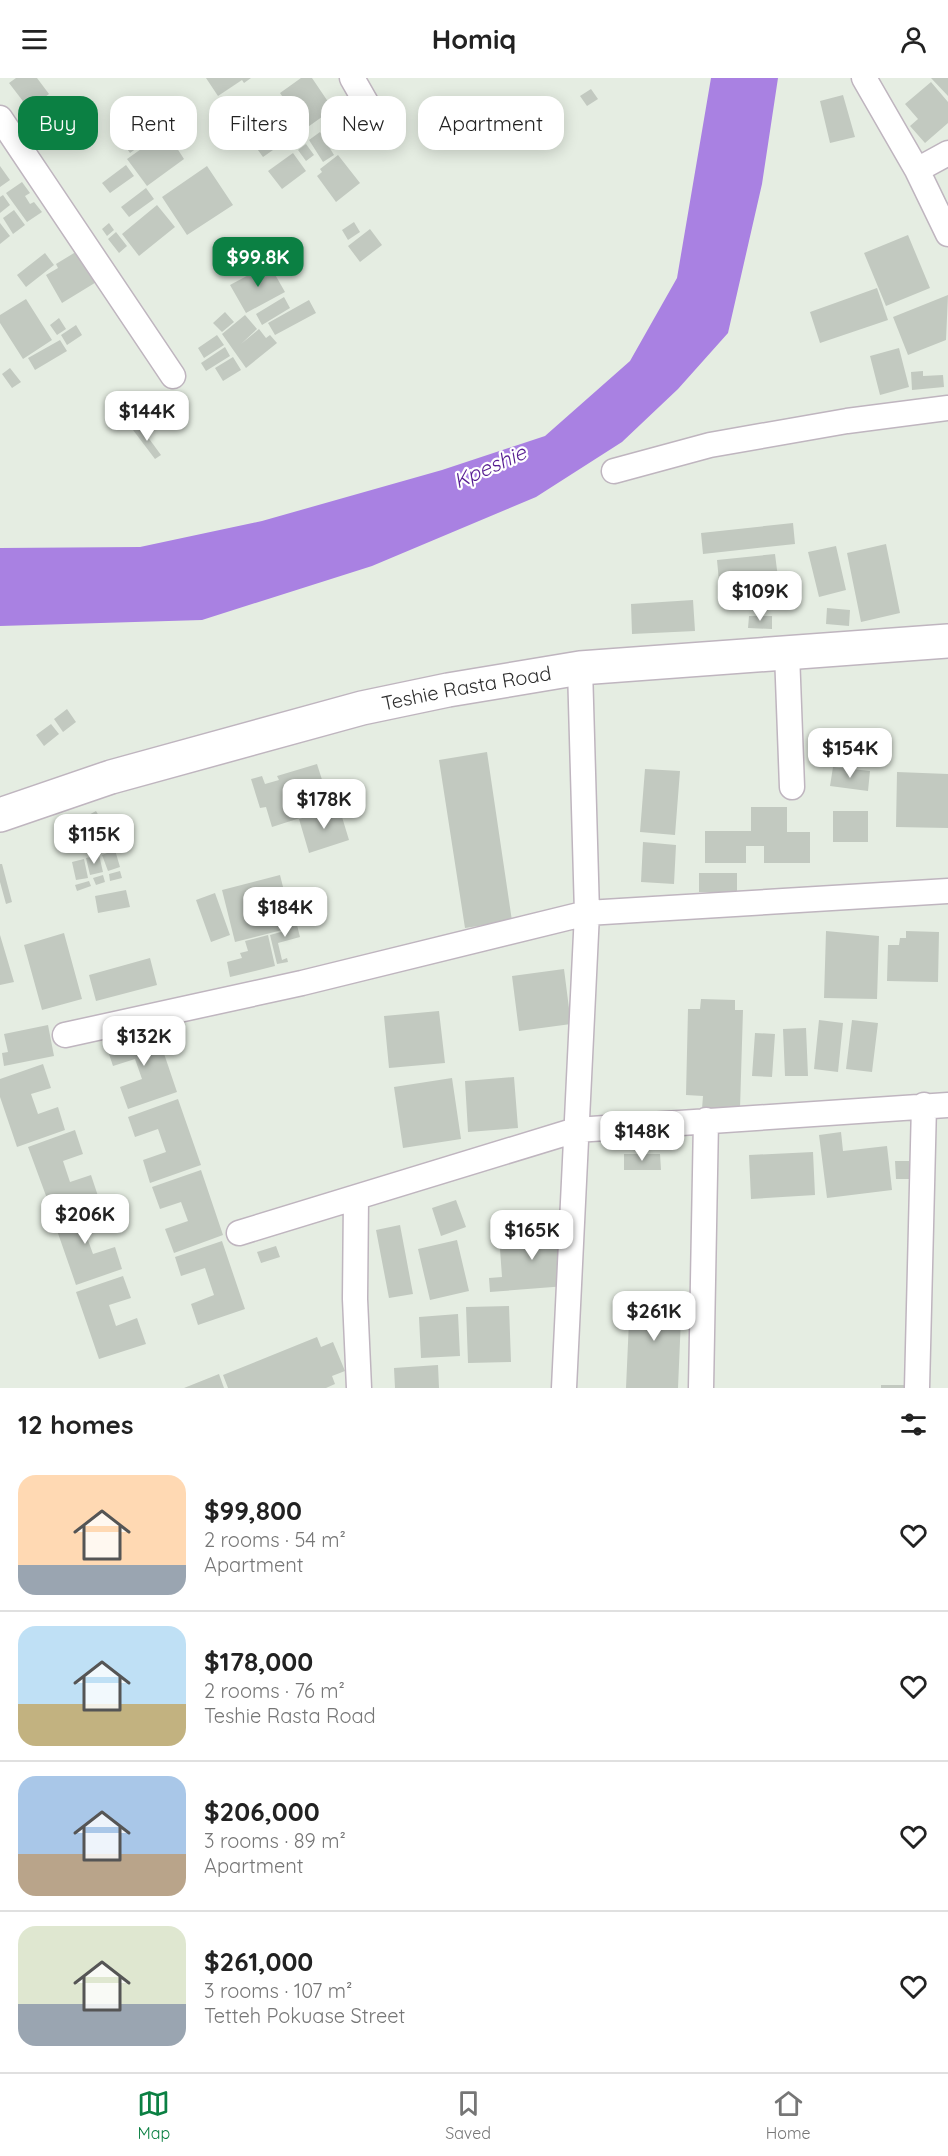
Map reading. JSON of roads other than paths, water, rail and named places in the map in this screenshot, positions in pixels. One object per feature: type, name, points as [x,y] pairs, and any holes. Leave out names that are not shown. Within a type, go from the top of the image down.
[{"type":"main road","name":"Teshie Rasta Road","points":[[0,814],[111,777],[362,708],[448,690],[580,668],[948,641]]},
{"type":"street","points":[[352,78],[362,96]]},
{"type":"street","points":[[864,78],[917,170],[948,234]]},
{"type":"street","points":[[0,118],[173,376]]},
{"type":"street","points":[[917,170],[948,153]]},
{"type":"street","points":[[614,471],[710,445],[847,421],[948,408]]},
{"type":"street","points":[[787,653],[792,787]]},
{"type":"street","points":[[564,1388],[587,913],[580,668]]},
{"type":"street","points":[[65,1035],[313,981],[587,913],[948,891]]},
{"type":"street","points":[[916,1388],[924,1105]]},
{"type":"street","points":[[239,1233],[576,1130],[948,1105]]},
{"type":"street","points":[[701,1388],[706,1120]]},
{"type":"street","points":[[356,1198],[355,1299],[359,1388]]},
{"type":"water","name":"Kpeshie","points":[[711,78],[778,78],[762,184],[728,333],[678,389],[622,442],[536,497],[372,566],[202,620],[0,626],[0,548],[140,547],[262,521],[442,470],[545,436],[630,361],[677,278]]}]
